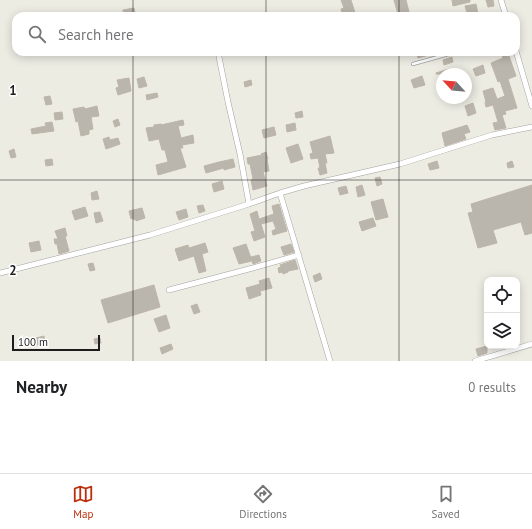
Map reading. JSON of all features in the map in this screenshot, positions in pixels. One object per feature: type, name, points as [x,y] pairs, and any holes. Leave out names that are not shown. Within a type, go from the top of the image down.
[{"type":"street","points":[[501,0],[505,12]]},
{"type":"street","points":[[517,56],[532,106]]},
{"type":"street","points":[[219,57],[249,204]]},
{"type":"street","points":[[0,273],[150,235],[304,186],[400,164],[492,135],[532,127]]},
{"type":"street","points":[[280,193],[330,361]]},
{"type":"street","points":[[168,290],[299,255]]},
{"type":"street","points":[[475,361],[532,344]]},
{"type":"lane","points":[[413,64],[442,56]]},
{"type":"building","points":[[341,0],[351,0],[355,12],[342,12],[341,9],[344,8]]},
{"type":"building","points":[[394,0],[406,0],[409,12],[397,12]]},
{"type":"building","points":[[452,0],[470,0],[470,2],[453,6]]},
{"type":"building","points":[[486,0],[493,0],[494,6],[488,7]]},
{"type":"building","points":[[476,4],[478,12],[467,12],[465,6]]},
{"type":"building","points":[[134,8],[135,12],[123,12],[123,10]]},
{"type":"building","points":[[502,56],[509,56],[516,76],[508,79],[517,108],[505,111],[506,114],[502,115],[506,128],[495,130],[493,123],[498,122],[493,105],[486,107],[483,91],[493,88],[497,99],[505,96],[500,81],[498,82],[491,63],[503,58]]},
{"type":"building","points":[[452,57],[453,62],[444,65],[443,60]]},
{"type":"building","points":[[483,65],[485,73],[476,76],[473,69]]},
{"type":"building","points":[[422,76],[425,85],[414,88],[411,80]]},
{"type":"building","points":[[144,77],[147,86],[139,88],[137,79]]},
{"type":"building","points":[[129,78],[131,91],[118,95],[116,88],[119,87],[117,80]]},
{"type":"building","points":[[251,80],[252,85],[245,87],[244,82]]},
{"type":"building","points":[[157,93],[158,97],[147,100],[146,95]]},
{"type":"building","points":[[50,96],[52,104],[46,105],[44,97]]},
{"type":"building","points":[[472,103],[476,113],[468,116],[465,106]]},
{"type":"building","points":[[97,106],[99,116],[91,117],[93,129],[89,130],[89,134],[81,136],[78,121],[76,122],[73,109],[84,107],[85,109]]},
{"type":"building","points":[[302,111],[303,117],[296,118],[295,113]]},
{"type":"building","points":[[62,112],[63,119],[55,120],[54,113]]},
{"type":"building","points":[[118,119],[120,125],[115,127],[113,121]]},
{"type":"building","points":[[183,120],[184,125],[178,126],[181,138],[193,135],[194,143],[182,145],[183,148],[180,148],[186,167],[158,175],[156,165],[168,162],[165,150],[162,150],[159,139],[149,141],[146,128],[154,127],[154,125]]},
{"type":"building","points":[[52,122],[54,131],[32,134],[31,129],[46,126],[45,123]]},
{"type":"building","points":[[295,123],[296,130],[287,132],[286,125]]},
{"type":"building","points":[[467,125],[470,132],[464,134],[466,139],[445,146],[442,133]]},
{"type":"building","points":[[274,127],[276,135],[264,138],[262,130]]},
{"type":"building","points":[[330,136],[334,153],[325,154],[327,173],[320,175],[318,158],[311,159],[310,154],[313,153],[310,142]]},
{"type":"building","points":[[109,137],[110,140],[118,138],[120,144],[106,149],[103,139]]},
{"type":"building","points":[[298,144],[303,159],[291,163],[286,148]]},
{"type":"building","points":[[14,149],[16,157],[11,158],[9,151]]},
{"type":"building","points":[[266,152],[269,171],[263,172],[267,186],[253,190],[251,180],[253,179],[250,164],[248,164],[247,158],[262,155],[261,154]]},
{"type":"building","points":[[52,159],[53,165],[46,166],[45,160]]},
{"type":"building","points":[[233,159],[235,167],[224,170],[224,168],[206,173],[204,166]]},
{"type":"building","points":[[437,161],[439,168],[430,170],[428,164]]},
{"type":"building","points":[[512,161],[514,167],[508,168],[507,163]]},
{"type":"building","points":[[380,177],[382,184],[377,186],[375,178]]},
{"type":"building","points":[[222,181],[224,189],[214,192],[212,184]]},
{"type":"building","points":[[362,185],[365,195],[358,197],[356,187]]},
{"type":"building","points":[[532,185],[532,233],[525,235],[521,222],[493,230],[497,243],[478,248],[468,213],[473,212],[471,204]]},
{"type":"building","points":[[346,186],[348,193],[340,195],[338,188]]},
{"type":"building","points":[[97,191],[99,199],[92,200],[91,193]]},
{"type":"building","points":[[383,199],[388,217],[376,220],[371,202]]},
{"type":"building","points":[[279,204],[287,231],[273,235],[272,231],[276,229],[273,221],[261,224],[265,237],[254,241],[251,232],[255,231],[250,214],[257,211],[259,219],[274,214],[272,206]]},
{"type":"building","points":[[203,205],[205,211],[199,213],[197,206]]},
{"type":"building","points":[[85,207],[88,216],[75,220],[72,211]]},
{"type":"building","points":[[142,208],[145,218],[136,221],[136,219],[131,219],[129,211]]},
{"type":"building","points":[[186,209],[188,217],[179,220],[176,212]]},
{"type":"building","points":[[100,212],[103,221],[96,223],[94,213]]},
{"type":"building","points":[[373,218],[376,226],[362,231],[359,222]]},
{"type":"building","points":[[65,228],[67,236],[65,236],[69,251],[59,254],[57,244],[55,244],[54,239],[58,239],[55,231]]},
{"type":"building","points":[[39,241],[41,250],[31,252],[29,243]]},
{"type":"building","points":[[205,243],[208,252],[202,254],[206,271],[199,273],[194,256],[179,261],[175,249],[188,245],[189,248]]},
{"type":"building","points":[[246,244],[252,261],[239,264],[233,248]]},
{"type":"building","points":[[291,244],[294,252],[284,255],[281,247]]},
{"type":"building","points":[[259,255],[261,261],[253,264],[251,257]]},
{"type":"building","points":[[295,260],[298,269],[288,271],[283,274],[282,272],[279,273],[278,268],[281,267],[280,265]]},
{"type":"building","points":[[93,263],[95,270],[90,271],[88,264]]},
{"type":"building","points":[[320,273],[322,279],[315,282],[313,276]]},
{"type":"building","points":[[269,278],[272,288],[260,291],[261,295],[249,299],[246,288],[260,284],[259,281]]},
{"type":"building","points":[[154,285],[160,307],[108,323],[101,300]]},
{"type":"building","points":[[197,304],[200,312],[194,314],[191,306]]},
{"type":"building","points":[[166,315],[170,328],[159,332],[154,319]]},
{"type":"building","points":[[44,336],[45,343],[37,345],[36,338]]},
{"type":"building","points":[[100,338],[101,343],[95,344],[94,339]]},
{"type":"building","points":[[171,344],[173,349],[162,354],[160,348]]},
{"type":"building","points":[[484,347],[484,349],[487,349],[487,353],[478,356],[476,349]]}]
